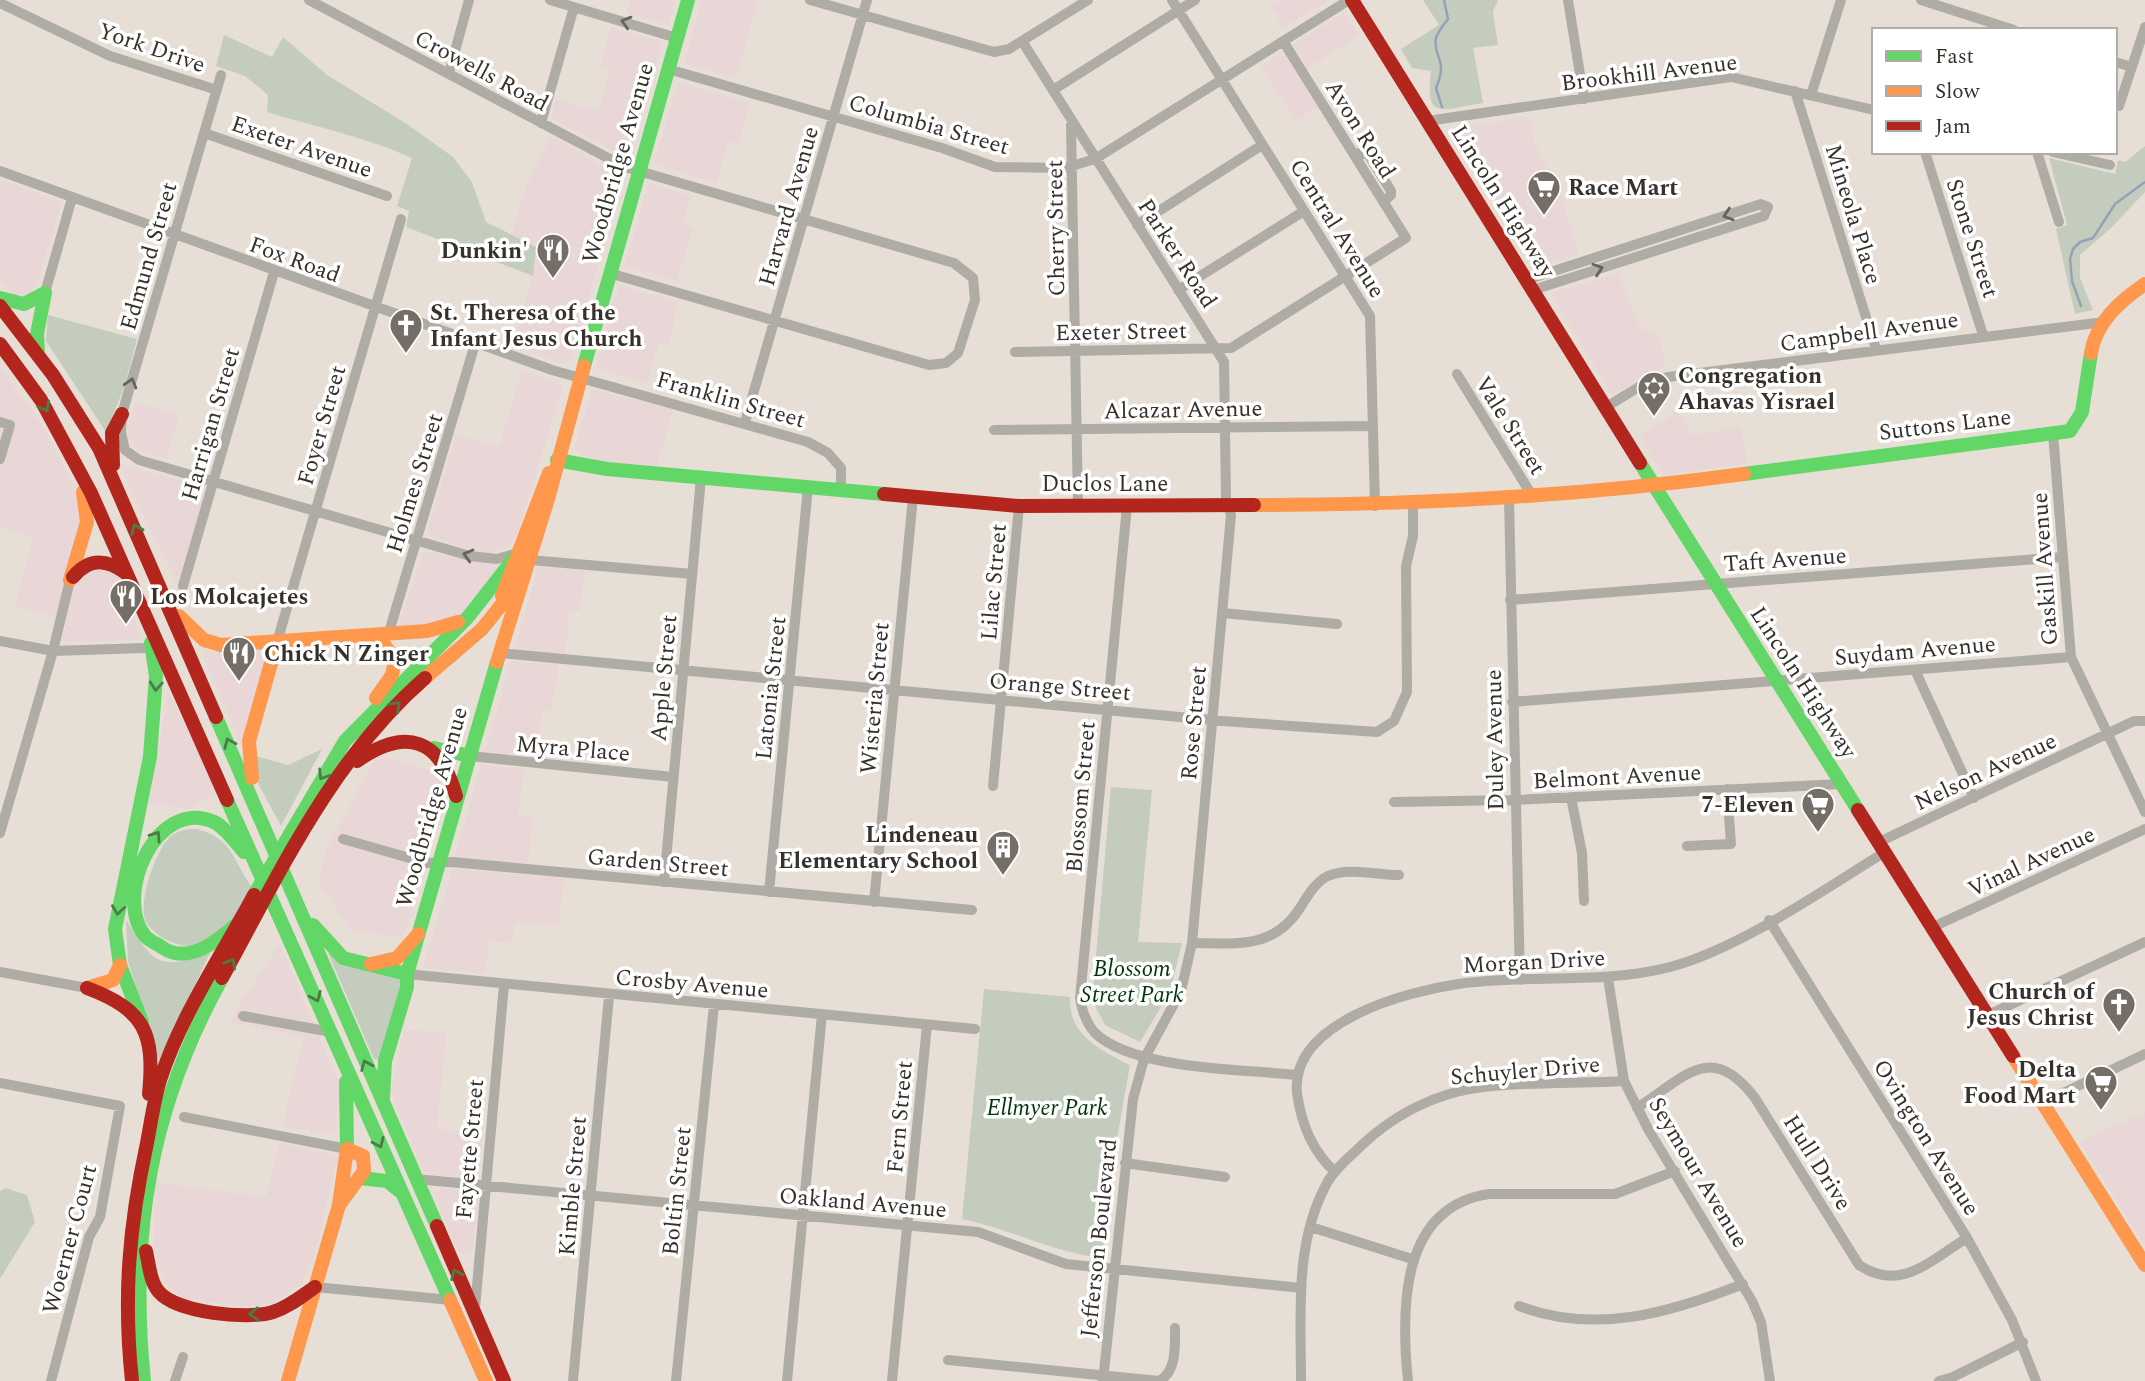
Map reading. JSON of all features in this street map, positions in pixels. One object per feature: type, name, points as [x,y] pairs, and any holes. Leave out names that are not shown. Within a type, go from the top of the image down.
[{"type":"main road","name":"Woodbridge Avenue","points":[[384,1108],[385,1061],[407,987],[407,974],[418,934],[500,653],[539,490],[557,460],[688,0]]},
{"type":"main road","name":"Lincoln Highway","points":[[1350,0],[1714,584],[2145,1265]]},
{"type":"main road","name":"Suttons Lane","points":[[1654,485],[2070,431],[2081,418],[2093,341],[2104,322],[2145,284]]},
{"type":"main road","points":[[0,298],[19,305],[35,302],[45,293]]},
{"type":"main road","points":[[38,353],[37,334],[45,293]]},
{"type":"main road","points":[[0,306],[38,353],[78,410],[117,485],[504,1381]]},
{"type":"main road","points":[[0,344],[41,400],[138,596],[486,1381]]},
{"type":"main road","points":[[117,485],[111,441],[122,414]]},
{"type":"main road","points":[[68,451],[86,500],[87,522],[70,580]]},
{"type":"main road","name":"Duclos Lane","points":[[557,460],[607,469],[1019,506],[1413,505],[1654,485]]},
{"type":"main road","points":[[345,741],[525,556]]},
{"type":"main road","points":[[144,1381],[138,1286],[143,1205],[164,1111],[196,1025],[337,777],[380,721],[493,622],[496,607],[525,556]]},
{"type":"main road","points":[[70,580],[80,567],[96,561],[110,562],[127,574]]},
{"type":"main road","points":[[163,591],[195,634],[221,645],[439,629],[468,617]]},
{"type":"main road","points":[[132,1381],[126,1322],[127,1261],[152,1069],[142,1021],[120,965],[115,929],[150,757],[156,676],[155,655],[138,596]]},
{"type":"main road","name":"Woodbridge Avenue","points":[[493,622],[500,653]]},
{"type":"main road","points":[[142,1155],[160,1081],[176,1043],[286,835],[345,741],[385,685],[395,665],[394,657],[383,643],[356,637]]},
{"type":"main road","points":[[259,809],[248,758],[248,740],[278,642]]},
{"type":"main road","points":[[337,777],[367,752],[404,741],[470,756]]},
{"type":"main road","points":[[434,748],[449,767],[457,800]]},
{"type":"main road","points":[[238,923],[219,941],[189,953],[165,950],[146,938],[136,922],[133,900],[150,844],[163,826],[173,820],[192,816],[217,822],[236,840],[269,890]]},
{"type":"main road","points":[[299,909],[343,958],[407,974]]},
{"type":"main road","points":[[368,965],[397,958],[418,934]]},
{"type":"main road","points":[[87,988],[111,982],[119,974],[120,965]]},
{"type":"main road","points":[[87,988],[126,1003],[142,1021]]},
{"type":"main road","points":[[288,1381],[339,1205],[347,1149],[349,1104],[343,1058]]},
{"type":"main road","points":[[339,1205],[350,1186],[360,1178],[365,1163],[363,1156],[347,1149]]},
{"type":"main road","points":[[360,1178],[387,1181],[402,1193]]},
{"type":"main road","points":[[143,1205],[149,1265],[154,1283],[168,1300],[180,1306],[253,1316],[279,1310],[315,1287]]},
{"type":"street","name":"Crowells Road","points":[[309,0],[638,172],[962,266],[976,284],[975,300],[958,353],[940,366],[774,321]]},
{"type":"street","points":[[449,73],[469,0]]},
{"type":"street","points":[[550,0],[677,38]]},
{"type":"street","points":[[810,0],[994,52],[1009,49],[1087,0]]},
{"type":"street","name":"Harvard Avenue","points":[[745,422],[867,0]]},
{"type":"street","name":"Central Avenue","points":[[1172,0],[1346,277],[1371,322],[1374,506]]},
{"type":"street","points":[[1053,90],[1195,0]]},
{"type":"street","name":"Columbia Street","points":[[668,69],[942,148],[988,166],[1010,169],[1073,168],[1095,159],[1350,0]]},
{"type":"street","points":[[1568,0],[1584,99]]},
{"type":"street","points":[[1811,95],[1842,0]]},
{"type":"street","points":[[1921,0],[2008,28]]},
{"type":"street","name":"York Drive","points":[[0,3],[110,56],[217,90]]},
{"type":"street","points":[[541,123],[574,7]]},
{"type":"street","points":[[2119,106],[2145,27]]},
{"type":"street","name":"Parker Road","points":[[1023,41],[1224,365],[1228,507]]},
{"type":"street","name":"Avon Road","points":[[1283,41],[1406,238]]},
{"type":"street","points":[[2117,63],[2132,67]]},
{"type":"street","name":"Edmund Street","points":[[213,481],[139,460],[125,450],[121,432],[122,414],[221,75]]},
{"type":"street","name":"Brookhill Avenue","points":[[1427,121],[1731,77],[1872,110]]},
{"type":"street","name":"Mineola Place","points":[[1795,91],[1876,349]]},
{"type":"street","name":"Cherry Street","points":[[1070,117],[1078,506]]},
{"type":"street","name":"Exeter Avenue","points":[[204,133],[387,196]]},
{"type":"street","points":[[1137,225],[1262,145]]},
{"type":"street","name":"Stone Street","points":[[1926,154],[1983,335]]},
{"type":"street","points":[[2038,154],[2059,222]]},
{"type":"street","points":[[2062,154],[2110,165]]},
{"type":"street","name":"Fox Road","points":[[0,171],[475,344],[579,377]]},
{"type":"street","points":[[45,293],[72,198]]},
{"type":"street","points":[[1761,204],[1768,207],[1765,216],[1653,251],[1529,285],[1649,240],[1761,204]]},
{"type":"street","points":[[1178,289],[1304,211]]},
{"type":"street","name":"Foyer Street","points":[[278,642],[401,219]]},
{"type":"street","name":"Exeter Street","points":[[1015,352],[1231,348],[1406,238]]},
{"type":"street","points":[[1649,240],[1653,251]]},
{"type":"street","name":"Harrigan Street","points":[[183,586],[274,272]]},
{"type":"street","points":[[609,273],[774,321]]},
{"type":"street","name":"Campbell Avenue","points":[[1606,407],[1657,379],[1983,335],[2104,322]]},
{"type":"street","name":"Holmes Street","points":[[388,632],[475,344]]},
{"type":"street","name":"Vale Street","points":[[1457,374],[1533,497]]},
{"type":"street","name":"Franklin Street","points":[[579,377],[808,442],[828,453],[841,468],[841,490]]},
{"type":"street","points":[[0,459],[5,424]]},
{"type":"street","name":"Alcazar Avenue","points":[[994,430],[1373,426]]},
{"type":"street","name":"Gaskill Avenue","points":[[2053,433],[2071,657],[2145,812]]},
{"type":"street","name":"Apple Street","points":[[664,882],[701,478]]},
{"type":"street","points":[[213,481],[486,559],[525,556],[692,574]]},
{"type":"street","name":"Latonia Street","points":[[769,892],[808,487]]},
{"type":"street","name":"Wisteria Street","points":[[874,902],[913,497]]},
{"type":"street","name":"Duley Avenue","points":[[1509,499],[1520,981]]},
{"type":"street","name":"Orange Street","points":[[500,653],[1212,720],[1377,732],[1394,721],[1407,692],[1406,566],[1413,536],[1413,505]]},
{"type":"street","name":"Lilac Street","points":[[993,786],[1019,506]]},
{"type":"street","name":"Blossom Street","points":[[1126,506],[1080,998],[1085,1018],[1096,1034],[1144,1059]]},
{"type":"street","name":"Rose Street","points":[[1192,943],[1223,613],[1231,515],[1228,507]]},
{"type":"street","name":"Taft Avenue","points":[[1510,600],[2063,556]]},
{"type":"street","points":[[0,833],[53,651],[70,580]]},
{"type":"street","points":[[1223,613],[1337,624]]},
{"type":"street","points":[[0,641],[53,651],[144,648]]},
{"type":"street","name":"Suydam Avenue","points":[[1512,702],[2071,657]]},
{"type":"street","points":[[1915,670],[1973,798]]},
{"type":"street","points":[[2108,735],[2134,721],[2145,721]]},
{"type":"street","name":"Nelson Avenue","points":[[1882,847],[1973,798],[2108,735]]},
{"type":"street","name":"Myra Place","points":[[470,756],[673,777]]},
{"type":"street","name":"Belmont Avenue","points":[[1394,802],[1514,800],[1842,783]]},
{"type":"street","points":[[1687,846],[1731,844],[1727,789]]},
{"type":"street","points":[[1571,797],[1582,853],[1584,901]]},
{"type":"street","name":"Vinal Avenue","points":[[1933,928],[2145,829]]},
{"type":"street","name":"Garden Street","points":[[343,839],[426,863],[972,911]]},
{"type":"street","name":"Morgan Drive","points":[[1296,1075],[1310,1048],[1324,1033],[1369,1010],[1410,995],[1457,984],[1608,978],[1669,967],[1700,957],[1769,920],[1882,847]]},
{"type":"street","points":[[1192,943],[1240,943],[1272,936],[1287,926],[1310,892],[1328,877],[1347,873],[1399,875]]},
{"type":"street","name":"Ovington Avenue","points":[[1769,920],[1967,1238],[2023,1342],[2036,1381]]},
{"type":"street","points":[[1988,1015],[2145,942]]},
{"type":"street","name":"Jefferson Boulevard","points":[[1103,1378],[1133,1099],[1144,1059],[1181,991],[1192,943]]},
{"type":"street","points":[[0,972],[87,988]]},
{"type":"street","name":"Crosby Avenue","points":[[407,974],[609,996],[975,1029]]},
{"type":"street","name":"Seymour Avenue","points":[[1608,978],[1624,1081],[1637,1108],[1743,1284],[1760,1322],[1770,1381]]},
{"type":"street","name":"Fayette Street","points":[[475,1316],[504,985]]},
{"type":"street","name":"Kimble Street","points":[[573,1381],[609,996]]},
{"type":"street","name":"Boltin Street","points":[[676,1381],[714,1005]]},
{"type":"street","points":[[787,1381],[822,1014]]},
{"type":"street","points":[[243,1016],[331,1032]]},
{"type":"street","name":"Fern Street","points":[[892,1381],[927,1025]]},
{"type":"street","points":[[2042,1102],[2145,1055]]},
{"type":"street","points":[[1144,1059],[1296,1075],[1302,1119],[1317,1151],[1335,1172]]},
{"type":"street","name":"Hull Drive","points":[[1637,1108],[1699,1069],[1712,1065],[1727,1069],[1742,1080],[1755,1098],[1859,1265],[1880,1275],[1904,1277],[1967,1238]]},
{"type":"street","name":"Schuyler Drive","points":[[1301,1381],[1303,1256],[1311,1227],[1326,1184],[1378,1130],[1430,1100],[1483,1088],[1624,1081]]},
{"type":"street","name":"Woerner Court","points":[[0,1083],[120,1106],[100,1217],[89,1237],[51,1381]]},
{"type":"street","points":[[184,1117],[347,1149]]},
{"type":"street","points":[[1125,1163],[1225,1177]]},
{"type":"street","points":[[1408,1381],[1407,1297],[1412,1259],[1431,1226],[1447,1212],[1477,1196],[1615,1194],[1675,1171]]},
{"type":"street","name":"Oakland Avenue","points":[[416,1179],[978,1232],[1066,1264],[1301,1288]]},
{"type":"street","points":[[1311,1227],[1412,1259]]},
{"type":"street","points":[[1518,1306],[1535,1312],[1598,1321],[1628,1319],[1685,1307],[1743,1284]]},
{"type":"street","points":[[315,1287],[451,1300]]},
{"type":"street","points":[[948,1360],[1103,1378],[1163,1379],[1174,1357],[1175,1328]]},
{"type":"street","points":[[1939,1381],[1953,1377],[2023,1342]]},
{"type":"street","points":[[175,1381],[183,1357]]},
{"type":"shaded area","points":[[630,0],[676,0],[668,25],[627,13]]},
{"type":"shaded area","points":[[702,0],[758,0],[736,78],[684,63]]},
{"type":"shaded area","points":[[1280,0],[1329,0],[1284,28],[1270,6]]},
{"type":"shaded area","points":[[1344,13],[1359,35],[1307,69],[1293,44]]},
{"type":"shaded area","points":[[611,27],[663,42],[629,159],[551,118],[556,99],[598,111],[610,70],[600,67]]},
{"type":"shaded area","points":[[1283,52],[1318,107],[1296,121],[1261,66]]},
{"type":"shaded area","points":[[678,82],[750,103],[738,144],[728,142],[716,183],[654,164]]},
{"type":"shaded area","points":[[1530,117],[1534,142],[1560,192],[1579,254],[1539,266],[1452,135],[1455,128]]},
{"type":"shaded area","points":[[551,136],[623,178],[570,363],[566,365],[513,345],[533,276],[535,247],[511,235],[526,186]]},
{"type":"shaded area","points":[[0,179],[62,203],[37,284],[27,295],[14,295],[0,281]]},
{"type":"shaded area","points":[[649,183],[691,196],[683,224],[693,227],[677,281],[624,266]]},
{"type":"shaded area","points":[[1618,273],[1640,328],[1659,334],[1666,365],[1612,395],[1551,293]]},
{"type":"shaded area","points":[[619,285],[677,302],[670,344],[659,342],[647,384],[596,367]]},
{"type":"shaded area","points":[[0,367],[47,432],[80,500],[81,530],[56,617],[15,606],[33,538],[0,526]]},
{"type":"shaded area","points":[[522,370],[563,386],[517,536],[509,546],[493,553],[480,553],[430,536],[429,526],[456,435],[499,446]]},
{"type":"shaded area","points":[[592,389],[673,409],[656,470],[608,464],[582,456],[574,449]]},
{"type":"shaded area","points":[[135,403],[179,415],[166,459],[136,449],[129,441],[128,427]]},
{"type":"shaded area","points":[[1677,412],[1692,435],[1741,427],[1747,463],[1664,476],[1639,436]]},
{"type":"shaded area","points":[[119,464],[206,487],[178,587]]},
{"type":"shaded area","points":[[424,551],[503,564],[455,619],[403,628],[400,621]]},
{"type":"shaded area","points":[[107,567],[123,582],[141,640],[62,642],[74,583],[92,569]]},
{"type":"shaded area","points":[[538,567],[585,570],[579,611],[570,611],[565,654],[515,648]]},
{"type":"shaded area","points":[[269,648],[241,746],[202,652]]},
{"type":"shaded area","points":[[511,661],[559,665],[551,711],[542,711],[537,757],[485,752]]},
{"type":"shaded area","points":[[168,691],[219,790],[190,809],[149,804]]},
{"type":"shaded area","points":[[376,756],[450,775],[403,938],[350,930],[319,882],[326,850]]},
{"type":"shaded area","points":[[481,765],[524,770],[518,816],[533,818],[528,864],[455,856]]},
{"type":"shaded area","points":[[452,869],[564,878],[559,926],[515,922],[512,943],[489,941],[485,973],[423,968]]},
{"type":"shaded area","points":[[280,945],[341,1086],[335,1133],[282,1128],[304,1037],[232,1022],[234,1012]]},
{"type":"shaded area","points":[[404,1029],[446,1033],[437,1129],[483,1133],[478,1179],[429,1174],[421,1168],[391,1093]]},
{"type":"shaded area","points":[[2145,1112],[2145,1246],[2080,1142]]},
{"type":"shaded area","points":[[279,1143],[338,1156],[314,1258],[301,1285],[274,1303],[248,1306],[184,1299],[166,1283],[154,1252],[155,1182],[266,1197]]},
{"type":"shaded area","points":[[442,1188],[475,1191],[479,1194],[473,1250],[469,1254],[464,1255],[457,1250],[437,1203],[436,1193]]},
{"type":"green space","points":[[1423,0],[1498,0],[1493,12],[1498,45],[1473,48],[1483,103],[1447,109],[1434,106],[1430,88],[1431,71],[1412,68],[1401,49],[1439,25]]},
{"type":"green space","points":[[224,35],[272,57],[283,37],[327,75],[407,124],[453,157],[472,182],[486,222],[536,247],[533,276],[406,227],[409,211],[397,206],[412,158],[358,138],[267,112],[268,95],[245,76],[216,66]]},
{"type":"green space","points":[[2145,146],[2145,192],[2111,228],[2080,255],[2080,278],[2093,310],[2075,314],[2056,229],[2067,225],[2049,158],[2115,174],[2118,160],[2125,162]]},
{"type":"green space","points":[[48,315],[137,339],[124,388],[106,432],[46,341]]},
{"type":"green space","points":[[322,749],[281,826],[256,780],[256,756],[288,765]]},
{"type":"green space","name":"Blossom Street Park","points":[[1111,787],[1152,790],[1138,942],[1182,943],[1170,992],[1140,1042],[1105,1025],[1092,1000]]},
{"type":"green space","points":[[197,829],[209,833],[226,846],[254,890],[224,932],[214,940],[191,946],[173,943],[152,929],[146,922],[144,903],[154,864],[165,842],[177,832]]},
{"type":"green space","points":[[126,920],[151,955],[159,960],[179,962],[210,953],[159,1061],[128,961]]},
{"type":"green space","points":[[328,953],[402,978],[381,1060],[374,1059]]},
{"type":"green space","name":"Ellmyer Park","points":[[984,989],[1070,997],[1074,1022],[1080,1031],[1097,1047],[1130,1065],[1117,1139],[1105,1249],[1101,1258],[1065,1251],[962,1219]]},
{"type":"green space","points":[[5,1188],[27,1195],[35,1222],[0,1279],[0,1191]]},
{"type":"waterway","points":[[1442,107],[1436,88],[1441,64],[1435,44],[1438,33],[1448,19],[1444,0]]},
{"type":"waterway","points":[[2081,306],[2072,281],[2070,259],[2073,249],[2080,242],[2093,238],[2115,204],[2145,182]]},
{"type":"traffic: fast","points":[[584,366],[688,0]]},
{"type":"traffic: fast","points":[[0,298],[24,304],[45,293]]},
{"type":"traffic: fast","points":[[38,353],[37,334],[45,293]]},
{"type":"traffic: fast","points":[[1744,474],[2070,431],[2082,412],[2091,353]]},
{"type":"traffic: fast","points":[[557,460],[607,469],[884,494]]},
{"type":"traffic: fast","points":[[1640,463],[1858,810]]},
{"type":"traffic: fast","points":[[254,895],[345,741],[468,617],[519,552]]},
{"type":"traffic: fast","points":[[142,1022],[120,965],[115,929],[150,757],[156,676],[151,643]]},
{"type":"traffic: fast","points":[[407,974],[497,662]]},
{"type":"traffic: fast","points":[[216,717],[437,1226]]},
{"type":"traffic: fast","points":[[434,748],[470,756]]},
{"type":"traffic: fast","points":[[227,800],[450,1300]]},
{"type":"traffic: fast","points":[[238,923],[203,948],[183,954],[173,953],[145,936],[136,919],[134,898],[137,876],[146,855],[158,836],[174,823],[193,818],[214,822],[226,831],[244,852]]},
{"type":"traffic: fast","points":[[313,925],[343,958],[407,974],[407,987],[385,1061],[383,1098]]},
{"type":"traffic: fast","points":[[144,1381],[140,1274],[150,1173],[177,1075],[222,978]]},
{"type":"traffic: fast","points":[[346,1082],[347,1149]]},
{"type":"traffic: fast","points":[[360,1178],[387,1181],[401,1192]]},
{"type":"traffic: slow","points":[[2091,353],[2098,332],[2110,313],[2145,284]]},
{"type":"traffic: slow","points":[[497,662],[548,499],[584,366]]},
{"type":"traffic: slow","points":[[502,596],[549,473]]},
{"type":"traffic: slow","points":[[1254,505],[1499,498],[1744,474]]},
{"type":"traffic: slow","points":[[70,580],[87,522],[83,492]]},
{"type":"traffic: slow","points":[[425,678],[482,629],[513,590]]},
{"type":"traffic: slow","points":[[179,616],[204,640],[221,645]]},
{"type":"traffic: slow","points":[[221,645],[427,631],[458,622]]},
{"type":"traffic: slow","points":[[364,638],[383,643],[395,660],[392,675],[376,698]]},
{"type":"traffic: slow","points":[[252,778],[249,741],[277,642]]},
{"type":"traffic: slow","points":[[371,964],[397,958],[418,934]]},
{"type":"traffic: slow","points":[[87,988],[113,980],[120,965]]},
{"type":"traffic: slow","points":[[2013,1056],[2145,1265]]},
{"type":"traffic: slow","points":[[288,1381],[339,1205],[347,1149],[363,1156],[364,1171],[339,1205]]},
{"type":"traffic: slow","points":[[450,1300],[486,1381]]},
{"type":"traffic: jam","points":[[1352,0],[1640,463]]},
{"type":"traffic: jam","points":[[0,306],[53,375],[99,448],[216,717]]},
{"type":"traffic: jam","points":[[0,344],[41,400],[91,493],[227,800]]},
{"type":"traffic: jam","points":[[113,465],[112,433],[122,414]]},
{"type":"traffic: jam","points":[[884,494],[1019,506],[1254,505]]},
{"type":"traffic: jam","points":[[73,577],[86,566],[99,562],[113,565],[127,574]]},
{"type":"traffic: jam","points":[[222,978],[287,858],[335,781],[362,744],[425,678]]},
{"type":"traffic: jam","points":[[357,761],[391,744],[419,744],[431,750],[441,761],[456,796]]},
{"type":"traffic: jam","points":[[1858,810],[2013,1056]]},
{"type":"traffic: jam","points":[[132,1381],[128,1320],[129,1261],[136,1203],[158,1088],[179,1032],[254,895]]},
{"type":"traffic: jam","points":[[87,988],[122,1005],[142,1026],[150,1055],[149,1094]]},
{"type":"traffic: jam","points":[[437,1226],[504,1381]]},
{"type":"traffic: jam","points":[[146,1251],[152,1278],[159,1292],[168,1299],[196,1310],[231,1315],[273,1312],[315,1287]]},
{"type":"place","name":"Race Mart","points":[[1544,217]]},
{"type":"place","name":"Dunkin'","points":[[553,280]]},
{"type":"place","name":"St. Theresa of the Infant Jesus Church","points":[[406,355]]},
{"type":"place","name":"Congregation Ahavas Yisrael","points":[[1654,418]]},
{"type":"place","name":"Los Molcajetes","points":[[126,626]]},
{"type":"place","name":"Chick N Zinger","points":[[239,683]]},
{"type":"place","name":"7-Eleven","points":[[1818,834]]},
{"type":"place","name":"Lindeneau Elementary School","points":[[1003,877]]},
{"type":"place","name":"Church of Jesus Christ","points":[[2119,1034]]},
{"type":"place","name":"Delta Food Mart","points":[[2101,1112]]}]
